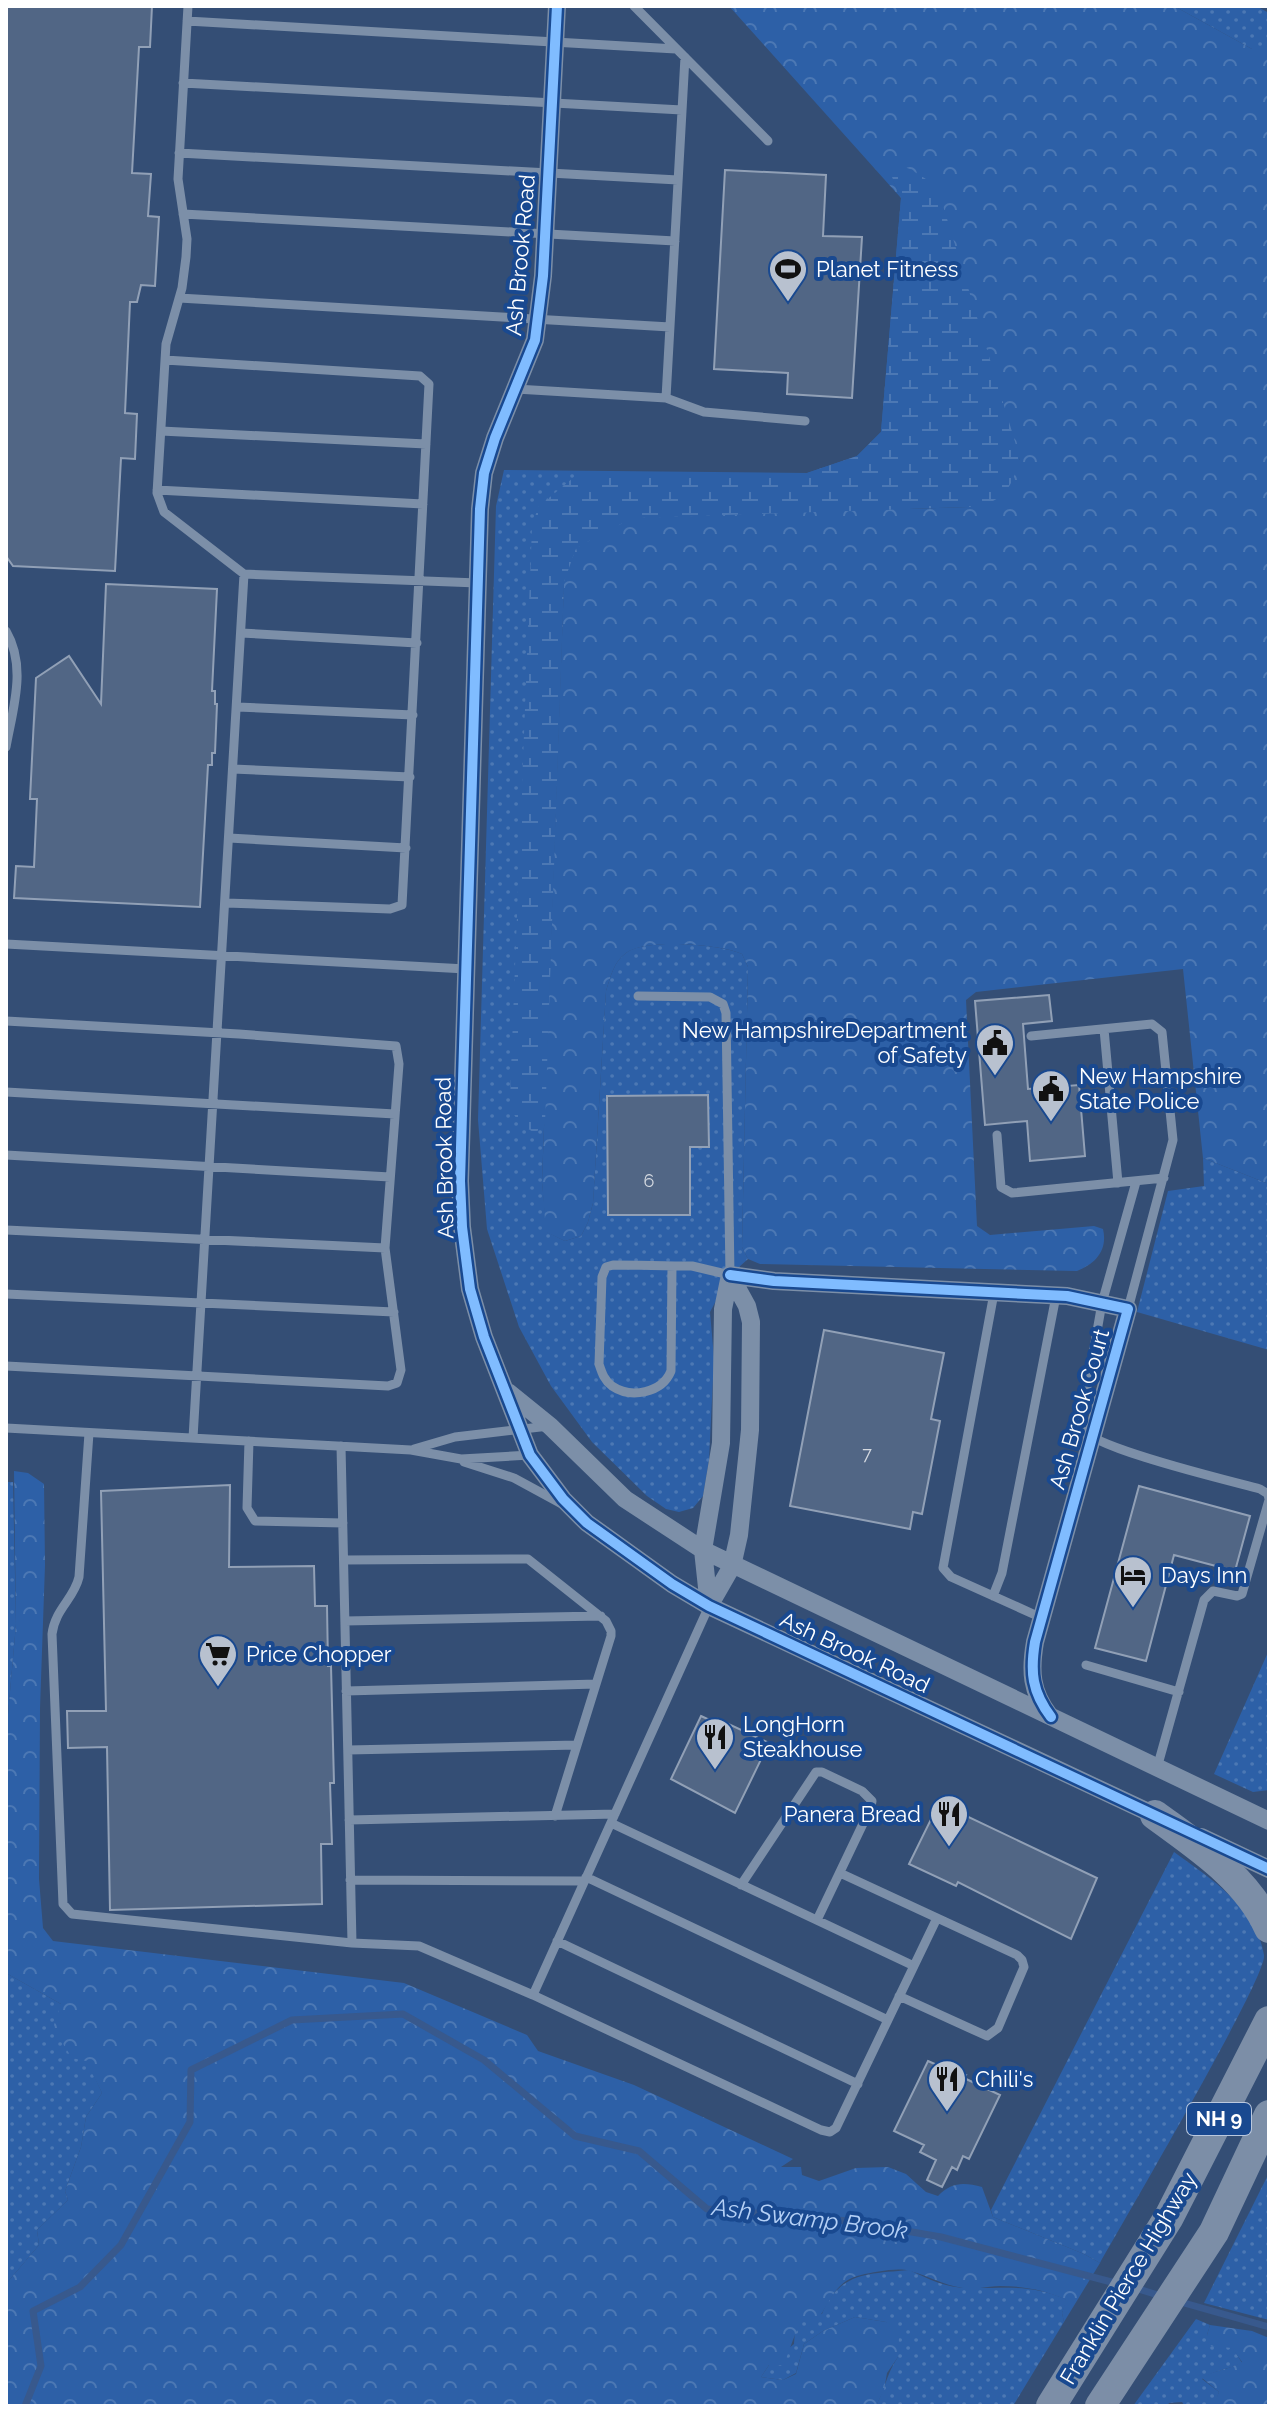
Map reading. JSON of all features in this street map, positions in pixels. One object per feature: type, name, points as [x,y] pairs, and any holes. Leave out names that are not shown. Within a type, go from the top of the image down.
[{"type":"highway","points":[[1155,1815],[1224,1868],[1247,1893],[1269,1928]]},
{"type":"highway","name":"Franklin Pierce Highway","points":[[1051,2406],[1169,2217],[1269,2021]]},
{"type":"highway","name":"Franklin Pierce Highway","points":[[1100,2406],[1214,2232],[1269,2115]]},
{"type":"street","name":"Ash Brook Road","points":[[557,6],[545,234],[535,340],[484,473],[460,1126],[462,1227],[470,1289],[484,1337],[530,1455],[563,1499],[587,1523],[672,1584],[709,1606],[1269,1869]]},
{"type":"street","points":[[709,1606],[703,1550],[721,1443],[723,1309],[730,1275]]},
{"type":"street","points":[[709,1606],[732,1566],[746,1473],[752,1394],[751,1322],[747,1306],[730,1275]]},
{"type":"street","name":"Ash Brook Court","points":[[730,1275],[774,1281],[1056,1296],[1128,1309],[1031,1663],[1034,1690],[1051,1717]]},
{"type":"street","points":[[506,1390],[550,1426],[625,1499],[703,1550],[1269,1821]]},
{"type":"street","points":[[1231,1803],[1269,1804]]},
{"type":"lane","points":[[188,6],[178,190],[187,254],[179,298],[169,328],[165,360],[157,499],[164,512],[244,574],[478,583]]},
{"type":"lane","points":[[634,6],[768,141]]},
{"type":"lane","points":[[187,21],[676,49]]},
{"type":"lane","points":[[666,398],[685,57]]},
{"type":"lane","points":[[183,83],[682,110]]},
{"type":"lane","points":[[179,153],[678,180]]},
{"type":"lane","points":[[183,214],[675,241]]},
{"type":"lane","points":[[179,298],[670,327]]},
{"type":"lane","points":[[165,360],[420,376],[429,384],[404,898],[398,909],[226,903]]},
{"type":"lane","points":[[516,389],[666,398],[704,412],[805,421]]},
{"type":"lane","points":[[161,431],[426,444]]},
{"type":"lane","points":[[157,490],[423,504]]},
{"type":"lane","points":[[193,1438],[244,574]]},
{"type":"lane","points":[[6,631],[17,656],[19,670],[6,747]]},
{"type":"lane","points":[[241,633],[417,643]]},
{"type":"lane","points":[[237,707],[413,715]]},
{"type":"lane","points":[[233,769],[410,777]]},
{"type":"lane","points":[[229,838],[406,848]]},
{"type":"lane","points":[[6,944],[466,969]]},
{"type":"lane","points":[[638,996],[710,997],[723,1004],[727,1028],[730,1275],[713,1269],[672,1266],[606,1267],[603,1271],[599,1364],[603,1377],[612,1386],[635,1392],[648,1391],[659,1388],[668,1379],[671,1371],[672,1266]]},
{"type":"lane","points":[[6,1021],[396,1046],[399,1064],[385,1248],[401,1370],[397,1383],[388,1386],[6,1366]]},
{"type":"lane","points":[[1031,1036],[1152,1024],[1162,1032],[1173,1131],[1164,1178],[1128,1309]]},
{"type":"lane","points":[[1104,1029],[1118,1183]]},
{"type":"lane","points":[[6,1092],[395,1114]]},
{"type":"lane","points":[[997,1135],[1001,1187],[1006,1191],[1020,1194],[1164,1178]]},
{"type":"lane","points":[[6,1155],[390,1177]]},
{"type":"lane","points":[[1136,1182],[1102,1303],[1091,1378],[1080,1417],[1083,1433],[1147,1458],[1260,1489],[1268,1494],[1269,1500],[1242,1594],[1237,1596],[1213,1591],[1204,1600],[1157,1768]]},
{"type":"lane","points":[[6,1230],[385,1248]]},
{"type":"lane","points":[[994,1293],[943,1568],[951,1577],[1042,1618]]},
{"type":"lane","points":[[6,1294],[394,1312]]},
{"type":"lane","points":[[993,1596],[1002,1573],[1056,1296]]},
{"type":"lane","points":[[411,1450],[443,1440],[550,1426]]},
{"type":"lane","points":[[6,1428],[411,1450],[481,1459],[530,1455]]},
{"type":"lane","points":[[89,1433],[79,1577],[77,1587],[57,1613],[52,1634],[63,1904],[67,1910],[80,1916],[352,1943],[419,1946],[830,2132],[836,2128],[937,1918]]},
{"type":"lane","points":[[249,1441],[247,1508],[255,1521],[343,1523]]},
{"type":"lane","points":[[341,1446],[352,1943]]},
{"type":"lane","points":[[449,1457],[529,1484],[587,1523]]},
{"type":"lane","points":[[344,1560],[528,1559],[609,1625],[611,1631],[555,1816]]},
{"type":"lane","points":[[533,1995],[709,1606]]},
{"type":"lane","points":[[345,1621],[601,1616]]},
{"type":"lane","points":[[1086,1665],[1179,1692]]},
{"type":"lane","points":[[346,1691],[596,1684]]},
{"type":"lane","points":[[348,1750],[577,1745]]},
{"type":"lane","points":[[741,1885],[816,1772],[822,1772],[862,1791],[872,1801],[817,1920]]},
{"type":"lane","points":[[349,1820],[555,1816],[613,1818],[741,1885],[914,1966]]},
{"type":"lane","points":[[840,1873],[1022,1960],[1023,1974],[993,2034],[980,2034],[899,1996]]},
{"type":"lane","points":[[350,1880],[585,1879],[888,2020]]},
{"type":"lane","points":[[557,1941],[858,2084]]},
{"type":"green space","points":[[729,6],[1174,6],[1252,49],[1269,49],[1269,1184],[1203,1158],[1183,969],[976,992],[966,1000],[977,1226],[990,1235],[1094,1226],[1103,1229],[1104,1244],[1099,1256],[1077,1271],[760,1264],[748,1259],[742,1247],[748,967],[742,954],[701,945],[666,944],[636,948],[622,956],[615,965],[606,991],[593,1203],[581,1236],[565,1241],[546,1232],[542,1182],[564,582],[576,548],[632,518],[968,507],[1020,459],[892,177],[901,198]]},
{"type":"green space","points":[[1174,6],[1256,6],[1269,13],[1269,49],[1252,49]]},
{"type":"green space","points":[[895,164],[1012,487],[564,582],[542,1182],[547,1232],[565,1241],[581,1236],[593,1203],[606,991],[618,960],[635,948],[683,944],[732,950],[742,954],[748,967],[742,1247],[748,1259],[730,1275],[710,1312],[714,1358],[709,1460],[703,1496],[693,1508],[679,1512],[666,1509],[647,1496],[592,1442],[551,1386],[519,1327],[487,1229],[478,1120],[496,506],[504,470],[807,473],[857,456],[881,432],[901,198],[892,177]]},
{"type":"green space","points":[[895,164],[910,169],[937,186],[1020,458],[1013,479],[998,498],[969,507],[632,518],[576,548],[564,582],[545,1124],[535,1133],[514,1114],[510,1091],[532,527],[538,507],[579,473],[807,473],[857,456],[881,432],[901,198],[892,177]]},
{"type":"green space","points":[[1203,1158],[1269,1184],[1269,1350],[1137,1312],[1168,1191],[1204,1186]]},
{"type":"green space","points":[[14,1471],[28,1473],[44,1484],[39,1879],[43,1928],[53,1941],[404,1983],[527,2035],[538,2051],[634,2085],[793,2159],[781,2167],[801,2167],[802,2175],[819,2181],[856,2168],[888,2167],[906,2174],[926,2192],[938,2196],[958,2184],[982,2187],[993,2217],[1100,2263],[1064,2322],[1062,2313],[1066,2300],[1034,2289],[1000,2286],[963,2288],[899,2270],[851,2278],[838,2288],[815,2322],[806,2317],[802,2322],[783,2365],[769,2365],[761,2377],[783,2380],[796,2374],[804,2344],[823,2331],[855,2317],[886,2322],[899,2336],[898,2357],[887,2373],[884,2390],[876,2406],[6,2406],[6,2284],[39,2245],[37,2230],[68,2200],[65,2191],[81,2147],[86,2117],[102,2093],[86,2061],[72,2058],[53,2028],[61,2004],[6,1973],[6,1737],[16,1624]]},
{"type":"green space","points":[[6,1482],[13,1482],[16,1624],[6,1737]]},
{"type":"green space","points":[[1269,1650],[1269,1790],[1253,1792],[1214,1774]]},
{"type":"green space","points":[[1174,1852],[1216,1884],[1242,1909],[1260,1938],[1264,1955],[1243,2007],[1100,2263],[993,2217],[991,2210]]},
{"type":"green space","points":[[6,1973],[61,2004],[102,2093],[86,2117],[81,2147],[65,2191],[68,2200],[37,2230],[39,2245],[6,2284]]},
{"type":"green space","points":[[1269,2173],[1269,2320],[1204,2303]]},
{"type":"green space","points":[[909,2270],[953,2286],[1030,2289],[1067,2300],[1062,2313],[1064,2322],[1013,2406],[876,2406],[898,2357],[886,2322],[855,2317],[823,2331],[804,2344],[796,2373],[783,2380],[761,2377],[769,2365],[794,2344],[795,2329],[806,2316],[822,2314],[829,2300],[846,2283],[868,2275]]},
{"type":"green space","points":[[1196,2319],[1210,2325],[1207,2335],[1233,2348],[1242,2363],[1202,2379],[1219,2392],[1215,2404],[1185,2406],[1182,2402],[1167,2406],[1133,2406]]},
{"type":"green space","points":[[1210,2325],[1252,2331],[1269,2338],[1269,2406],[1213,2406],[1219,2392],[1202,2378],[1242,2362],[1232,2348],[1211,2346],[1207,2335]]},
{"type":"building","points":[[6,6],[152,6],[150,47],[139,47],[132,173],[151,174],[148,216],[159,217],[155,286],[141,285],[137,302],[130,302],[125,413],[137,414],[135,459],[121,458],[115,571],[13,566],[6,556]]},
{"type":"building","name":"Planet Fitness","points":[[725,170],[826,175],[823,236],[862,237],[852,398],[787,394],[788,373],[714,369]]},
{"type":"building","points":[[106,584],[217,589],[212,691],[215,691],[217,704],[215,753],[212,753],[212,765],[208,765],[200,907],[14,898],[16,866],[34,867],[37,799],[30,799],[36,678],[69,656],[101,704]]},
{"type":"building","name":"New HampshireDepartment of Safety","points":[[1049,995],[1052,1021],[1023,1024],[1028,1089],[1079,1085],[1085,1156],[1030,1161],[1027,1121],[985,1125],[975,1001]]},
{"type":"building","points":[[708,1095],[709,1147],[690,1147],[690,1215],[608,1215],[607,1096]]},
{"type":"building","points":[[824,1330],[944,1353],[931,1419],[940,1421],[922,1514],[913,1512],[910,1529],[790,1506]]},
{"type":"building","name":"Price Chopper","points":[[230,1485],[229,1567],[314,1566],[315,1606],[327,1606],[334,1783],[330,1783],[332,1844],[321,1844],[322,1904],[110,1910],[107,1747],[68,1748],[67,1711],[106,1711],[101,1491]]},
{"type":"building","name":"Days Inn","points":[[1139,1486],[1250,1516],[1235,1571],[1174,1555],[1146,1661],[1095,1648]]},
{"type":"building","name":"LongHorn Steakhouse","points":[[701,1716],[716,1723],[718,1719],[769,1743],[735,1813],[671,1779]]},
{"type":"building","points":[[939,1803],[1097,1878],[1071,1939],[958,1882],[956,1886],[909,1864]]},
{"type":"building","name":"Chili's","points":[[928,2061],[946,2069],[948,2066],[966,2075],[964,2078],[1000,2095],[969,2159],[963,2156],[957,2170],[952,2167],[942,2187],[927,2180],[936,2160],[920,2152],[924,2145],[894,2131]]},
{"type":"waterway","name":"Ash Swamp Brook","points":[[25,2406],[41,2366],[33,2311],[80,2287],[121,2245],[190,2122],[191,2070],[292,2020],[403,2014],[484,2060],[575,2136],[639,2151],[707,2209],[848,2221],[941,2237],[1119,2284]]},
{"type":"waterway","name":"Ash Swamp Brook","points":[[1135,2288],[1161,2296]]},
{"type":"waterway","name":"Ash Swamp Brook","points":[[1177,2301],[1269,2327]]},
{"type":"cycle path","points":[[557,6],[543,276],[535,340],[495,438],[484,473],[480,509],[460,1181],[470,1289],[484,1337],[530,1455],[563,1499],[587,1523],[672,1584],[709,1606],[1269,1869]]},
{"type":"cycle path","points":[[730,1275],[774,1281],[1067,1296],[1128,1309],[1035,1642],[1034,1681],[1051,1717]]},
{"type":"place","name":"Planet Fitness","points":[[788,303]]},
{"type":"place","name":"New HampshireDepartment of Safety","points":[[995,1077]]},
{"type":"place","name":"New Hampshire State Police","points":[[1051,1123]]},
{"type":"place","name":"Days Inn","points":[[1133,1609]]},
{"type":"place","name":"Price Chopper","points":[[218,1688]]},
{"type":"place","name":"LongHorn Steakhouse","points":[[715,1771]]},
{"type":"place","name":"Panera Bread","points":[[949,1848]]},
{"type":"place","name":"Chili's","points":[[947,2113]]}]
